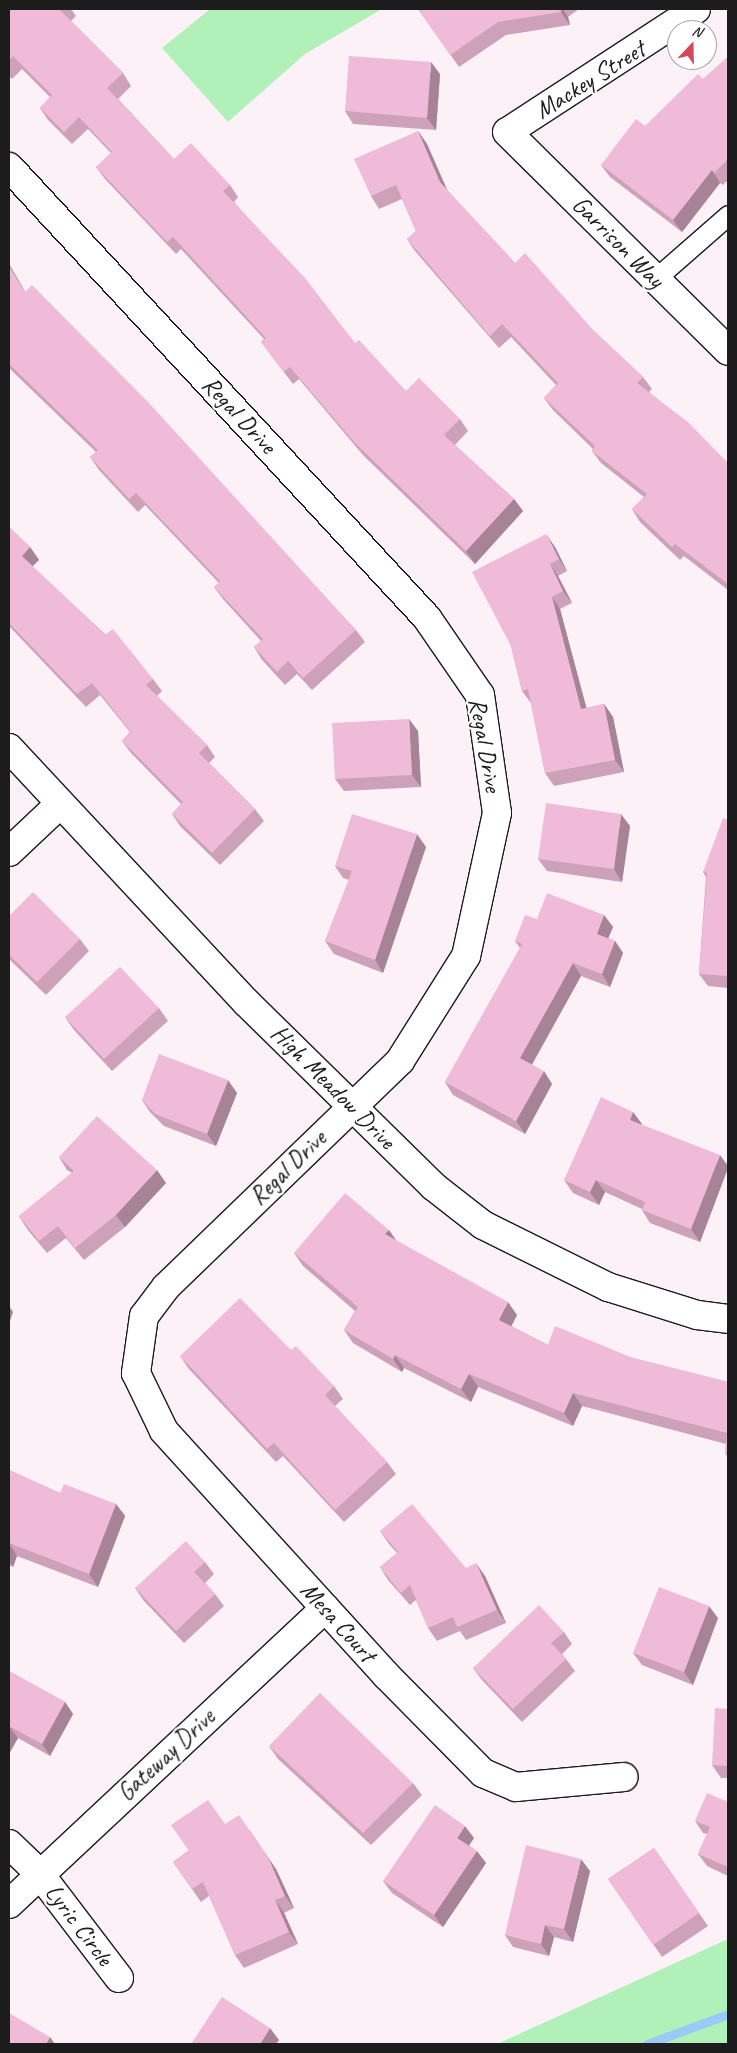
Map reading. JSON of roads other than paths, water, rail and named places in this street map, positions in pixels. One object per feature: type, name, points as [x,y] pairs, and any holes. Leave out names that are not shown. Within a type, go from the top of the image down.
[{"type":"street","name":"Mackey Street","points":[[507,132],[696,9]]},
{"type":"street","name":"Garrison Way","points":[[507,132],[728,351]]},
{"type":"street","name":"Regal Drive","points":[[9,167],[427,618],[480,695],[497,813],[466,956],[400,1061],[166,1286],[144,1316],[140,1343]]},
{"type":"street","name":"High Meadow Drive","points":[[9,748],[60,804],[352,1106],[433,1186],[483,1225],[608,1287],[697,1315],[728,1319]]},
{"type":"street","points":[[9,852],[60,804]]},
{"type":"street","name":"Mesa Court","points":[[140,1343],[136,1373],[164,1431],[325,1608],[483,1773],[516,1787],[624,1777]]},
{"type":"street","name":"Gateway Drive","points":[[9,1904],[39,1873],[325,1608]]},
{"type":"street","name":"Lyric Circle","points":[[9,1844],[39,1873],[118,1978]]},
{"type":"lane","points":[[655,279],[728,215]]},
{"type":"waterway","points":[[647,2044],[728,2014]]}]
